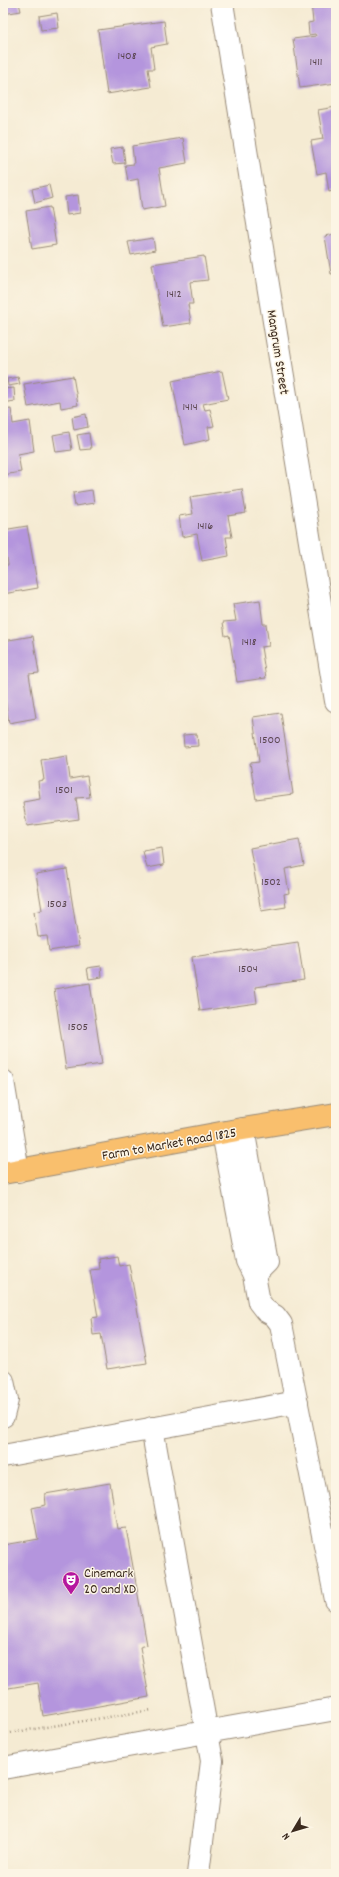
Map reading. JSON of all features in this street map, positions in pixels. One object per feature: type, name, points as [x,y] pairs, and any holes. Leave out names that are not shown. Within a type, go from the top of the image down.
[{"type":"main road","name":"Farm to Market Road 1825","points":[[10,1172],[233,1131],[336,1114]]},
{"type":"street","name":"Mangrum Street","points":[[222,3],[336,701]]},
{"type":"street","points":[[3,1081],[10,1172]]},
{"type":"street","points":[[233,1131],[267,1262],[254,1275],[259,1302],[266,1311],[274,1316],[281,1324],[336,1600]]},
{"type":"street","points":[[3,1381],[7,1400],[3,1416]]},
{"type":"street","points":[[3,1456],[297,1402]]},
{"type":"street","points":[[152,1428],[212,1760],[198,1874]]},
{"type":"street","points":[[3,1768],[336,1709]]},
{"type":"path","points":[[3,1734],[152,1710]]},
{"type":"building","points":[[3,3],[19,3],[21,11],[3,14]]},
{"type":"building","points":[[311,3],[336,3],[336,83],[300,88],[293,39],[316,36],[315,34],[309,35],[308,23],[313,22]]},
{"type":"building","points":[[57,13],[59,28],[41,30],[39,16]]},
{"type":"building","points":[[164,21],[167,44],[151,47],[154,69],[148,69],[151,87],[107,94],[98,30]]},
{"type":"building","points":[[336,107],[336,190],[329,192],[326,172],[317,174],[311,141],[323,139],[318,110]]},
{"type":"building","points":[[183,138],[187,163],[159,168],[165,206],[142,210],[138,179],[128,181],[125,165],[134,164],[132,146]]},
{"type":"building","points":[[123,147],[125,163],[113,164],[110,149]]},
{"type":"building","points":[[49,185],[52,198],[35,203],[32,189]]},
{"type":"building","points":[[78,195],[80,213],[67,215],[65,197]]},
{"type":"building","points":[[50,207],[56,245],[32,249],[26,211]]},
{"type":"building","points":[[336,234],[336,273],[331,274],[325,236]]},
{"type":"building","points":[[153,238],[155,250],[131,255],[128,242]]},
{"type":"building","points":[[204,256],[208,280],[190,282],[193,304],[188,304],[191,323],[163,327],[152,264]]},
{"type":"building","points":[[222,371],[228,399],[203,404],[205,410],[210,409],[214,426],[208,427],[210,439],[185,445],[172,381]]},
{"type":"building","points":[[73,376],[78,405],[61,408],[60,401],[28,407],[24,384]]},
{"type":"building","points":[[18,377],[20,384],[8,386],[7,379]]},
{"type":"building","points":[[14,388],[15,401],[3,403],[3,389]]},
{"type":"building","points":[[11,409],[13,424],[30,421],[34,451],[18,454],[21,472],[3,475],[3,410]]},
{"type":"building","points":[[86,414],[88,427],[74,430],[72,417]]},
{"type":"building","points":[[69,432],[72,450],[56,452],[53,435]]},
{"type":"building","points":[[89,433],[91,449],[80,450],[77,435]]},
{"type":"building","points":[[242,489],[246,513],[228,516],[232,537],[226,537],[229,556],[202,561],[197,534],[182,537],[179,516],[193,514],[190,497]]},
{"type":"building","points":[[92,490],[94,503],[75,506],[73,493]]},
{"type":"building","points":[[27,526],[38,588],[3,594],[3,566],[8,565],[7,558],[3,559],[3,530]]},
{"type":"building","points":[[260,600],[263,624],[266,624],[269,646],[261,647],[266,678],[237,682],[229,635],[225,636],[223,622],[236,621],[233,604]]},
{"type":"building","points":[[33,636],[39,673],[29,674],[36,718],[9,723],[3,686],[3,641]]},
{"type":"building","points":[[281,713],[293,794],[256,799],[250,763],[259,762],[253,717]]},
{"type":"building","points":[[197,734],[198,746],[184,747],[183,735]]},
{"type":"building","points":[[67,756],[70,779],[87,776],[90,797],[76,798],[79,819],[27,826],[23,802],[40,799],[38,781],[44,780],[41,760]]},
{"type":"building","points":[[299,839],[304,865],[285,869],[289,893],[284,894],[286,907],[261,911],[250,848]]},
{"type":"building","points":[[162,848],[164,865],[147,868],[143,851]]},
{"type":"building","points":[[67,869],[79,946],[49,951],[47,936],[38,937],[34,912],[42,910],[36,874]]},
{"type":"building","points":[[298,942],[304,980],[255,987],[257,1003],[200,1011],[192,957]]},
{"type":"building","points":[[101,966],[102,977],[89,979],[87,968]]},
{"type":"building","points":[[90,983],[102,1064],[66,1069],[54,989]]},
{"type":"building","points":[[117,1256],[119,1266],[129,1264],[147,1363],[107,1369],[101,1334],[93,1335],[91,1318],[98,1317],[90,1270],[99,1269],[98,1259]]},
{"type":"building","name":"Cinemark 20 and XD","points":[[110,1483],[117,1529],[126,1528],[147,1645],[140,1647],[149,1697],[43,1716],[38,1683],[3,1689],[3,1545],[38,1539],[32,1508],[46,1505],[45,1494]]},
{"type":"place","name":"Cinemark 20 and XD","points":[[71,1595]]}]
